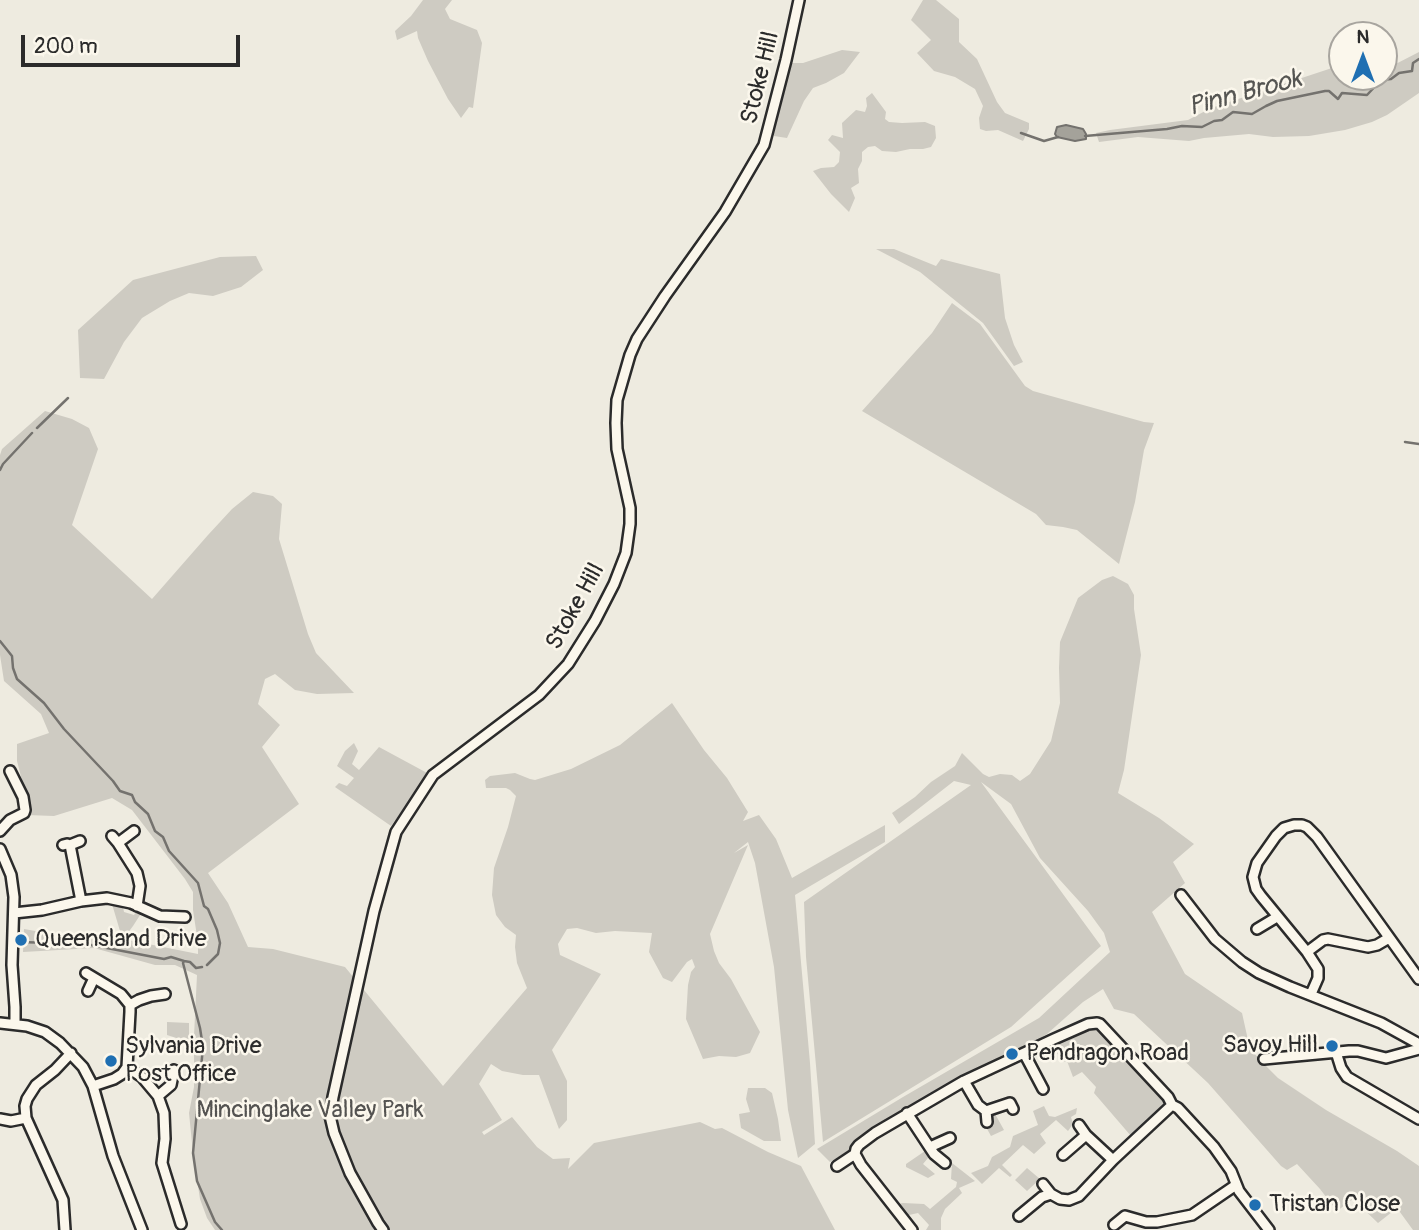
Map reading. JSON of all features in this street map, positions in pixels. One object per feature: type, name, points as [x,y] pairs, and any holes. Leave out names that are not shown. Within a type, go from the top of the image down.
[{"type":"street","name":"Stoke Hill","points":[[383,1230],[350,1173],[330,1116],[374,911],[396,832],[433,775],[539,695],[568,664],[614,584],[626,553],[630,524],[630,508],[616,440],[617,400],[624,373],[637,339],[726,212],[764,145],[799,0]]},
{"type":"street","points":[[0,831],[25,810],[23,797],[10,771]]},
{"type":"street","points":[[1311,994],[1319,972],[1307,952],[1254,884],[1253,873],[1257,863],[1276,836],[1284,828],[1294,825],[1310,829],[1317,837],[1419,979]]},
{"type":"street","points":[[134,831],[115,839],[137,873],[140,886],[137,906]]},
{"type":"street","points":[[80,841],[66,845],[81,901]]},
{"type":"street","points":[[0,849],[13,887],[12,965],[15,1024]]},
{"type":"street","points":[[0,888],[13,887]]},
{"type":"street","points":[[1181,895],[1215,939],[1242,962],[1275,981],[1381,1023],[1419,1046]]},
{"type":"street","points":[[14,913],[107,898],[160,916],[185,917]]},
{"type":"street","points":[[1257,929],[1278,917]]},
{"type":"street","points":[[1307,952],[1328,939],[1368,947],[1389,938]]},
{"type":"street","points":[[88,990],[90,976],[121,994],[130,1005],[127,1067],[114,1079],[93,1086]]},
{"type":"street","points":[[130,1005],[139,1000],[162,998]]},
{"type":"street","points":[[0,1023],[27,1026],[45,1032],[83,1067],[93,1086],[113,1156],[142,1230]]},
{"type":"street","points":[[837,1166],[855,1154],[859,1145],[907,1113],[964,1081],[1094,1023],[1100,1024],[1168,1097],[1172,1105],[1178,1108],[1214,1147],[1231,1171],[1239,1191],[1269,1230]]},
{"type":"street","points":[[1396,1056],[1402,1035]]},
{"type":"street","points":[[1264,1059],[1279,1062],[1358,1051],[1381,1058],[1396,1056],[1419,1046]]},
{"type":"street","points":[[1336,1052],[1347,1077],[1419,1119]]},
{"type":"street","points":[[1024,1053],[1043,1089]]},
{"type":"street","points":[[62,1229],[63,1200],[26,1118],[25,1106],[36,1085],[71,1054]]},
{"type":"street","points":[[127,1067],[142,1077],[158,1096],[164,1113],[162,1163],[181,1224]]},
{"type":"street","points":[[158,1096],[171,1085],[174,1070]]},
{"type":"street","points":[[964,1081],[978,1105],[986,1111],[987,1122]]},
{"type":"street","points":[[986,1111],[1010,1103],[1013,1109]]},
{"type":"street","points":[[1043,1184],[1051,1194],[1060,1199],[1069,1200],[1079,1196],[1172,1105]]},
{"type":"street","points":[[907,1113],[934,1154],[944,1163]]},
{"type":"street","points":[[0,1119],[11,1121],[26,1118]]},
{"type":"street","points":[[1079,1125],[1113,1160]]},
{"type":"street","points":[[1063,1155],[1086,1135]]},
{"type":"street","points":[[930,1147],[950,1138]]},
{"type":"street","points":[[855,1154],[912,1230]]},
{"type":"street","points":[[1114,1225],[1125,1216],[1157,1222],[1192,1215],[1236,1185]]},
{"type":"street","points":[[1019,1216],[1042,1197],[1051,1194]]},
{"type":"green space","points":[[423,0],[452,0],[445,9],[450,19],[477,30],[482,43],[473,108],[469,107],[461,118],[428,61],[417,31],[397,40],[395,31]]},
{"type":"green space","points":[[923,0],[936,0],[959,19],[959,42],[977,59],[997,102],[1005,113],[1029,123],[1023,141],[998,130],[980,129],[979,118],[983,106],[975,89],[955,77],[934,71],[917,53],[931,40],[911,20]]},
{"type":"green space","points":[[842,50],[860,52],[844,73],[813,88],[787,138],[774,136],[772,127],[792,63],[803,63]]},
{"type":"green space","points":[[1419,52],[1419,93],[1387,115],[1345,130],[1309,136],[1273,137],[1249,134],[1189,141],[1138,137],[1099,142],[1096,133],[1188,120],[1211,108],[1328,69],[1328,91],[1398,91],[1398,63]]},
{"type":"green space","points":[[872,93],[886,112],[885,119],[889,122],[925,122],[935,126],[936,138],[931,147],[923,149],[896,152],[882,151],[875,146],[862,152],[858,169],[859,183],[851,188],[855,198],[849,212],[813,171],[834,167],[839,162],[840,152],[828,140],[832,135],[843,138],[842,123],[856,110],[865,112],[866,98]]},
{"type":"green space","points":[[876,249],[894,249],[936,266],[941,259],[1000,274],[1005,318],[1023,362],[1014,366],[983,323],[920,272]]},
{"type":"green space","points":[[256,256],[263,270],[241,287],[213,296],[189,293],[170,301],[142,318],[124,342],[104,379],[80,378],[78,330],[133,280],[220,257]]},
{"type":"green space","points":[[952,303],[980,324],[1025,386],[1033,391],[1154,423],[1144,450],[1135,502],[1119,564],[1077,530],[1046,525],[1036,514],[862,411],[932,333]]},
{"type":"green space","name":"Mincinglake Valley Park","points":[[45,411],[72,419],[89,428],[98,449],[72,525],[152,599],[232,509],[253,492],[273,496],[282,504],[279,539],[308,634],[316,653],[354,693],[317,694],[295,690],[275,674],[265,679],[258,704],[280,725],[262,747],[299,804],[208,873],[228,903],[248,947],[273,949],[345,967],[443,1086],[527,988],[517,963],[516,935],[505,927],[496,915],[492,895],[494,868],[516,796],[506,788],[486,788],[485,780],[490,776],[515,773],[535,780],[571,769],[620,745],[672,703],[727,778],[748,812],[743,821],[759,815],[776,839],[792,878],[885,825],[885,842],[795,895],[815,1144],[798,1158],[788,1110],[774,967],[755,863],[748,842],[734,853],[748,845],[710,934],[719,963],[731,979],[760,1032],[750,1053],[736,1057],[703,1059],[686,1019],[688,985],[695,967],[692,959],[672,982],[663,978],[649,952],[652,933],[596,933],[577,928],[567,929],[558,944],[560,955],[601,974],[552,1050],[567,1081],[567,1120],[559,1129],[539,1075],[502,1071],[491,1064],[479,1084],[502,1120],[482,1132],[484,1135],[512,1117],[537,1147],[553,1159],[570,1158],[568,1169],[594,1143],[700,1122],[715,1129],[722,1128],[801,1166],[835,1230],[215,1230],[200,1199],[189,1113],[194,1087],[197,975],[175,965],[155,965],[94,948],[23,952],[24,929],[58,935],[98,934],[198,954],[193,892],[132,810],[112,798],[54,816],[27,815],[25,792],[17,761],[17,744],[49,733],[41,714],[4,681],[0,655],[0,455],[2,449]]},
{"type":"green space","points":[[1113,576],[1128,584],[1134,595],[1141,655],[1124,770],[1118,793],[1194,844],[1173,862],[1185,883],[1152,912],[1185,974],[1242,1013],[1250,1049],[1278,1078],[1419,1166],[1419,1230],[1413,1230],[1397,1208],[1378,1223],[1353,1199],[1337,1211],[1297,1164],[1287,1170],[1281,1166],[1208,1083],[1134,1014],[1114,1009],[1103,989],[1083,1002],[1047,1034],[830,1162],[817,1149],[1039,1018],[1110,952],[1104,933],[1088,911],[1040,858],[1011,804],[981,782],[1101,946],[1011,1027],[823,1142],[806,957],[804,902],[971,785],[954,781],[899,824],[892,813],[955,766],[962,753],[989,777],[1012,775],[1020,781],[1030,774],[1051,741],[1060,703],[1060,642],[1078,598],[1102,580]]},
{"type":"green space","points":[[354,743],[358,751],[352,764],[359,770],[379,747],[429,774],[391,826],[335,787],[339,783],[347,786],[354,778],[337,766],[345,751]]},
{"type":"green space","points":[[112,904],[123,907],[124,912],[134,915],[137,910],[142,912],[127,934],[120,931]]},
{"type":"green space","points":[[167,1022],[189,1023],[189,1042],[167,1035]]},
{"type":"green space","points":[[1097,1025],[1169,1103],[1131,1136],[1094,1093],[1096,1087],[1082,1072],[1073,1077],[1067,1061],[1062,1062],[1052,1043]]},
{"type":"green space","points":[[748,1088],[765,1088],[772,1093],[781,1141],[764,1141],[741,1128],[739,1114],[750,1112],[746,1099]]},
{"type":"green space","points":[[1044,1106],[1049,1116],[1055,1117],[1077,1108],[1076,1114],[1071,1117],[1073,1124],[1068,1131],[1056,1120],[1040,1134],[1046,1143],[1034,1154],[1023,1145],[1002,1165],[1012,1175],[1010,1177],[999,1168],[982,1184],[971,1173],[988,1166],[992,1157],[1010,1147],[1013,1136],[1038,1125],[1033,1111]]},
{"type":"green space","points":[[994,1112],[1004,1130],[991,1136],[986,1127],[991,1124],[990,1114]]},
{"type":"green space","points":[[925,1151],[928,1158],[923,1164],[935,1174],[928,1178],[906,1167],[906,1164]]},
{"type":"green space","points":[[952,1163],[975,1181],[959,1188],[962,1193],[945,1209],[941,1218],[941,1230],[926,1230],[929,1225],[918,1213],[909,1215],[902,1212],[898,1204],[924,1204],[930,1209],[956,1187],[957,1182],[951,1179]]},
{"type":"green space","points":[[1027,1168],[1040,1179],[1027,1191],[1015,1180]]},
{"type":"shaded area","points":[[1066,125],[1083,129],[1086,139],[1075,141],[1057,137],[1057,127]]},
{"type":"waterway","name":"Pinn Brook","points":[[1085,136],[1182,126],[1202,127],[1222,120],[1233,112],[1252,114],[1277,101],[1325,91],[1338,99],[1342,93],[1367,95],[1381,80],[1412,71],[1413,63],[1419,59]]},
{"type":"waterway","name":"Pinn Brook","points":[[1021,133],[1044,141],[1058,137]]},
{"type":"waterway","points":[[37,428],[68,398]]},
{"type":"waterway","points":[[0,470],[32,433]]},
{"type":"waterway","points":[[1405,442],[1419,444]]},
{"type":"waterway","points":[[0,641],[12,656],[17,679],[44,703],[120,791],[132,795],[135,802],[148,814],[155,831],[163,837],[169,851],[198,883],[204,906],[208,909],[220,943],[218,954],[207,965]]},
{"type":"waterway","points":[[19,942],[86,944],[184,961]]},
{"type":"waterway","points":[[202,967],[196,968],[190,962],[183,963],[203,1047],[193,1153],[197,1181],[215,1222],[222,1230]]},
{"type":"place","name":"Queensland Drive","points":[[21,940]]},
{"type":"place","name":"Savoy Hill","points":[[1332,1046]]},
{"type":"place","name":"Pendragon Road","points":[[1012,1054]]},
{"type":"place","name":"Sylvania Drive Post Office","points":[[111,1061]]},
{"type":"place","name":"Tristan Close","points":[[1255,1205]]}]
